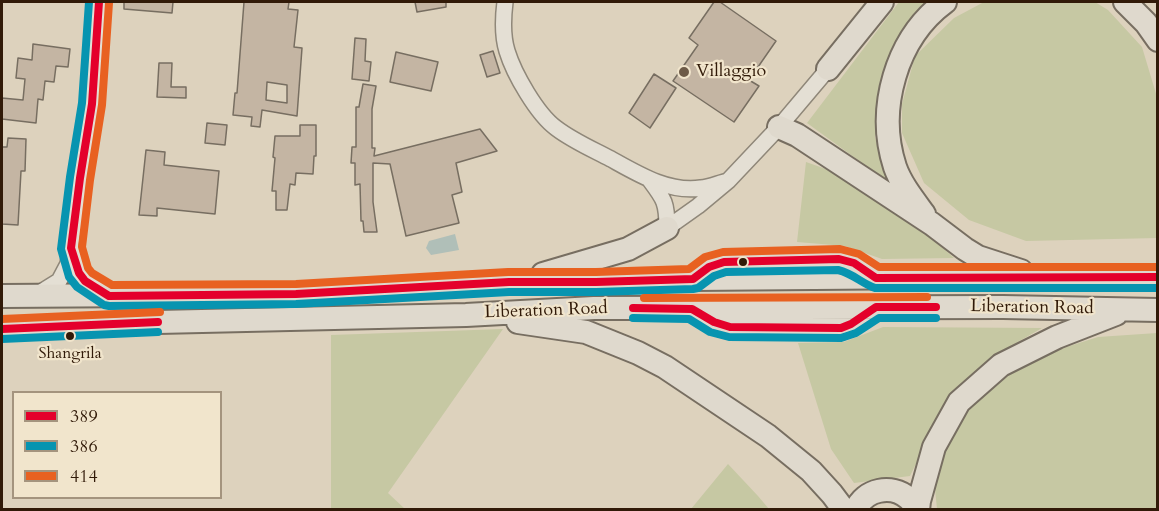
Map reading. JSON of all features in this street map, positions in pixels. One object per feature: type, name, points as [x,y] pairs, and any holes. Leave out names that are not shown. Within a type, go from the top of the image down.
[{"type":"highway","points":[[828,69],[882,2]]},
{"type":"highway","points":[[932,224],[904,186],[896,168],[890,150],[888,115],[898,63],[920,25],[945,2]]},
{"type":"highway","points":[[1125,2],[1146,23],[1158,40]]},
{"type":"highway","points":[[779,127],[797,135],[978,257],[1036,277]]},
{"type":"highway","points":[[509,282],[628,249],[667,228]]},
{"type":"highway","name":"Liberation Road","points":[[2,297],[296,294],[509,282],[693,279],[709,267],[723,262],[839,259],[854,263],[876,278],[1158,277]]},
{"type":"highway","name":"Liberation Road","points":[[2,330],[158,322],[466,315],[594,308],[876,307],[1158,310]]},
{"type":"highway","points":[[917,510],[934,447],[959,402],[1001,365],[1057,338],[1127,309]]},
{"type":"highway","points":[[466,315],[586,332],[665,367],[768,436],[811,471],[844,510]]},
{"type":"highway","points":[[856,510],[863,498],[871,493],[890,490],[907,497],[917,510]]},
{"type":"street","points":[[33,297],[59,281],[68,264],[92,104],[99,2]]},
{"type":"street","points":[[505,2],[503,24],[507,51],[533,102],[553,126],[582,145],[649,179],[690,189],[728,181]]},
{"type":"street","points":[[667,228],[728,181],[779,127],[828,69]]},
{"type":"street","points":[[649,179],[666,203],[667,228]]},
{"type":"street","points":[[71,248],[79,273],[85,281],[109,296]]},
{"type":"green space","points":[[899,2],[928,2],[890,58],[875,137],[888,182],[807,123]]},
{"type":"green space","points":[[984,2],[1095,2],[1108,10],[1142,47],[1157,97],[1157,238],[1026,241],[969,220],[924,183],[902,133],[902,104],[915,56],[954,18]]},
{"type":"green space","points":[[806,162],[843,175],[908,217],[954,258],[882,259],[845,246],[797,242]]},
{"type":"green space","points":[[883,327],[1042,328],[1006,349],[963,386],[935,425],[910,476],[854,483],[831,449],[798,343],[844,342]]},
{"type":"green space","points":[[503,329],[388,493],[405,509],[331,509],[331,335]]},
{"type":"green space","points":[[1157,333],[1157,509],[937,509],[935,489],[947,447],[963,414],[997,382],[1038,356],[1098,337]]},
{"type":"green space","points":[[728,464],[758,496],[769,509],[691,509]]},
{"type":"shaded area","points":[[455,234],[459,250],[431,255],[426,248],[429,241]]},
{"type":"building","points":[[124,2],[173,2],[172,13],[124,9]]},
{"type":"building","points":[[244,2],[289,2],[288,9],[298,10],[294,47],[302,48],[297,116],[262,110],[260,127],[251,126],[252,117],[233,115],[235,93],[237,93]],"holes":[[[267,82],[287,85],[287,103],[266,100]]]},
{"type":"building","points":[[415,2],[446,2],[446,7],[417,12]]},
{"type":"building","points":[[714,2],[720,2],[776,41],[749,80],[759,86],[734,122],[673,81],[698,45],[689,38]]},
{"type":"building","points":[[355,38],[366,39],[365,61],[371,62],[369,81],[352,79]]},
{"type":"building","points":[[33,44],[70,49],[68,67],[56,66],[54,82],[45,81],[43,100],[38,99],[36,123],[2,119],[2,98],[23,100],[25,79],[16,78],[18,58],[32,60]]},
{"type":"building","points":[[493,51],[500,73],[487,77],[480,55]]},
{"type":"building","points":[[396,52],[438,62],[431,91],[390,82]]},
{"type":"building","points":[[159,63],[172,63],[171,87],[186,87],[186,98],[157,97]]},
{"type":"building","points":[[654,74],[676,88],[650,128],[629,113]]},
{"type":"building","points":[[363,84],[376,86],[372,109],[374,156],[480,129],[497,151],[456,163],[462,192],[452,195],[459,223],[406,236],[390,164],[373,163],[373,202],[377,232],[364,232],[363,221],[361,221],[360,184],[355,185],[355,163],[351,163],[352,147],[356,147],[356,107],[359,107]]},
{"type":"building","points":[[207,123],[227,125],[225,145],[205,143]]},
{"type":"building","points":[[300,125],[316,125],[316,156],[314,156],[313,174],[296,173],[295,185],[290,184],[287,210],[276,210],[276,191],[272,191],[275,136],[300,136]]},
{"type":"building","points":[[8,138],[26,139],[25,171],[21,171],[18,225],[2,224],[2,147],[7,147]]},
{"type":"building","points":[[146,150],[165,152],[164,165],[219,171],[215,214],[157,208],[157,216],[139,215]]},
{"type":"transit line","name":"386","points":[[89,2],[82,103],[61,249],[69,277],[77,287],[104,305],[296,304],[509,292],[693,289],[714,276],[726,272],[838,270],[875,288],[1158,288]]},
{"type":"transit line","name":"389","points":[[99,2],[92,104],[71,248],[79,273],[85,281],[109,296],[296,294],[509,282],[693,279],[709,267],[724,262],[839,259],[854,263],[876,278],[1158,277]]},
{"type":"transit line","name":"414","points":[[109,3],[102,105],[82,247],[88,268],[112,285],[296,284],[508,272],[689,269],[705,257],[723,252],[840,249],[859,254],[879,267],[1158,267]]},
{"type":"transit line","name":"414","points":[[644,298],[927,297]]},
{"type":"transit line","name":"389","points":[[633,308],[692,309],[714,322],[730,327],[841,328],[876,307],[936,307]]},
{"type":"transit line","name":"414","points":[[2,319],[160,312]]},
{"type":"transit line","name":"386","points":[[633,318],[689,319],[710,332],[729,337],[841,338],[856,333],[879,318],[936,318]]},
{"type":"transit line","name":"389","points":[[2,329],[158,322]]},
{"type":"transit line","name":"386","points":[[2,339],[158,332]]},
{"type":"place","name":"Villaggio","points":[[684,72]]},
{"type":"place","name":"Shangrila","points":[[70,336]]}]
